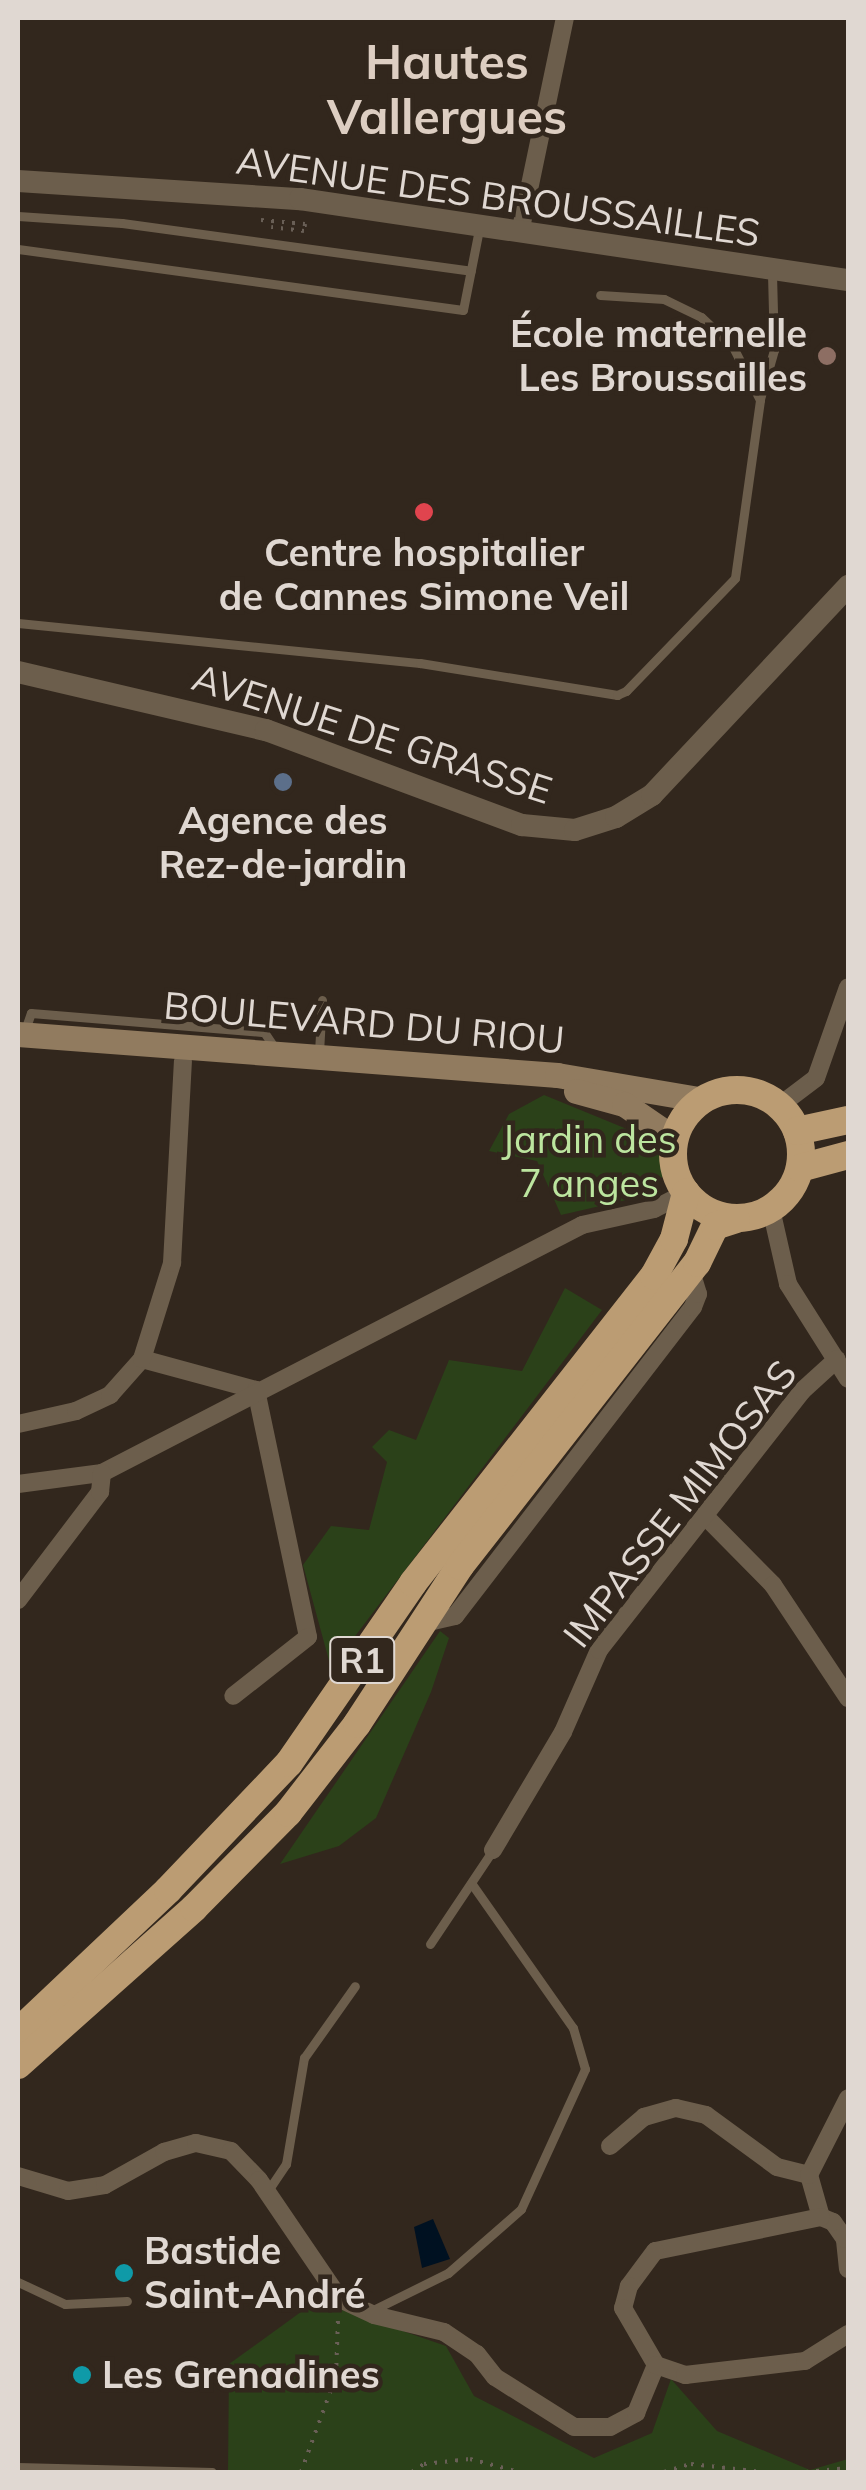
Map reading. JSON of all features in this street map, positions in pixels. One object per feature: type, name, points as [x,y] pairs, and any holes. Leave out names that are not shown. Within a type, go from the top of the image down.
[{"type":"highway","points":[[800,1168],[797,1131],[779,1106],[742,1090],[702,1100],[675,1139],[677,1176],[686,1192],[717,1215],[736,1218],[771,1209],[800,1168],[848,1155]]},
{"type":"highway","points":[[797,1131],[848,1120]]},
{"type":"highway","name":"R1","points":[[18,2032],[168,1890],[289,1763],[413,1584],[654,1276],[674,1239],[686,1192]]},
{"type":"highway","name":"R1","points":[[18,2066],[194,1908],[288,1813],[357,1724],[420,1624],[690,1271],[715,1226],[736,1218]]},
{"type":"main road","name":"BOULEVARD DU RIOU","points":[[19,1040],[278,1052],[557,1075],[702,1100]]},
{"type":"main road","name":"BOULEVARD DU RIOU","points":[[19,1040],[183,1061],[550,1086],[624,1104],[675,1139]]},
{"type":"street","points":[[521,228],[564,18]]},
{"type":"street","name":"AVENUE DES BROUSSAILLES","points":[[18,181],[300,199],[521,228],[848,280]]},
{"type":"street","name":"AVENUE DE GRASSE","points":[[18,672],[266,730],[522,825],[576,830],[616,818],[652,795],[848,586]]},
{"type":"street","points":[[779,1106],[816,1078],[848,986]]},
{"type":"street","points":[[18,1424],[76,1411],[110,1395],[142,1359],[172,1262],[183,1061]]},
{"type":"street","points":[[18,1484],[102,1473],[582,1224],[654,1209],[686,1192]]},
{"type":"street","points":[[771,1209],[788,1284],[848,1378]]},
{"type":"street","points":[[142,1359],[256,1390]]},
{"type":"street","name":"IMPASSE MIMOSAS","points":[[494,1850],[563,1732],[599,1650],[707,1518],[802,1391],[837,1359]]},
{"type":"street","points":[[233,1696],[308,1638],[256,1390]]},
{"type":"street","points":[[18,1600],[100,1492],[102,1473]]},
{"type":"street","points":[[707,1518],[773,1585],[848,1698]]},
{"type":"street","points":[[821,2217],[809,2175],[848,2098]]},
{"type":"street","points":[[610,2146],[644,2117],[676,2108],[706,2115],[777,2167],[809,2175]]},
{"type":"street","points":[[18,2177],[68,2192],[105,2185],[164,2152],[196,2143],[230,2151],[266,2192],[340,2299],[367,2312],[444,2332],[477,2354],[495,2377],[574,2427],[610,2427],[636,2413],[656,2365]]},
{"type":"street","points":[[848,2269],[846,2239],[833,2222],[821,2217],[655,2251],[629,2286],[624,2308],[656,2365],[685,2375],[805,2361],[848,2334]]},
{"type":"lane","points":[[18,216],[122,223],[470,271]]},
{"type":"lane","points":[[18,249],[463,310],[480,223]]},
{"type":"lane","points":[[18,623],[420,663],[617,696],[735,578],[760,402],[774,350],[772,269]]},
{"type":"lane","points":[[600,294],[664,299],[701,318],[732,347],[760,402]]},
{"type":"lane","points":[[319,1055],[322,1000]]},
{"type":"lane","points":[[430,1944],[494,1850]]},
{"type":"lane","points":[[367,2312],[448,2272],[521,2209],[585,2069],[573,2028],[472,1883]]},
{"type":"lane","points":[[266,2192],[286,2164],[304,2058],[355,1986]]},
{"type":"lane","points":[[18,2282],[65,2304],[127,2301]]},
{"type":"lane","points":[[18,2467],[212,2472]]},
{"type":"path","points":[[301,2472],[336,2376],[340,2299]]},
{"type":"path","points":[[412,2472],[424,2464],[470,2459],[520,2472]]},
{"type":"path","points":[[664,2472],[690,2464],[763,2472]]},
{"type":"path","points":[[806,2472],[848,2468]]},
{"type":"green space","name":"Jardin des 7 anges","points":[[544,1095],[661,1143],[665,1175],[635,1198],[561,1215],[537,1161],[489,1151],[509,1114]]},
{"type":"green space","points":[[565,1288],[602,1310],[331,1668],[303,1565],[331,1526],[369,1530],[387,1462],[372,1447],[389,1430],[416,1440],[449,1360],[522,1371]]},
{"type":"green space","points":[[440,1631],[449,1638],[431,1692],[376,1818],[339,1846],[280,1864]]},
{"type":"green space","points":[[316,2301],[446,2346],[474,2396],[594,2458],[652,2433],[671,2379],[717,2431],[810,2470],[848,2459],[848,2472],[228,2472],[229,2364]]},
{"type":"water","points":[[433,2219],[450,2259],[422,2268],[414,2227]]},
{"type":"place","name":"École maternelle Les Broussailles","points":[[827,356]]},
{"type":"place","name":"Centre hospitalier de Cannes Simone Veil","points":[[424,512]]},
{"type":"place","name":"Agence des Rez-de-jardin","points":[[283,782]]},
{"type":"place","name":"Bastide Saint-André","points":[[124,2273]]},
{"type":"place","name":"Les Grenadines","points":[[82,2375]]},
{"type":"district","name":"Hautes Vallergues","points":[[447,88]]}]
